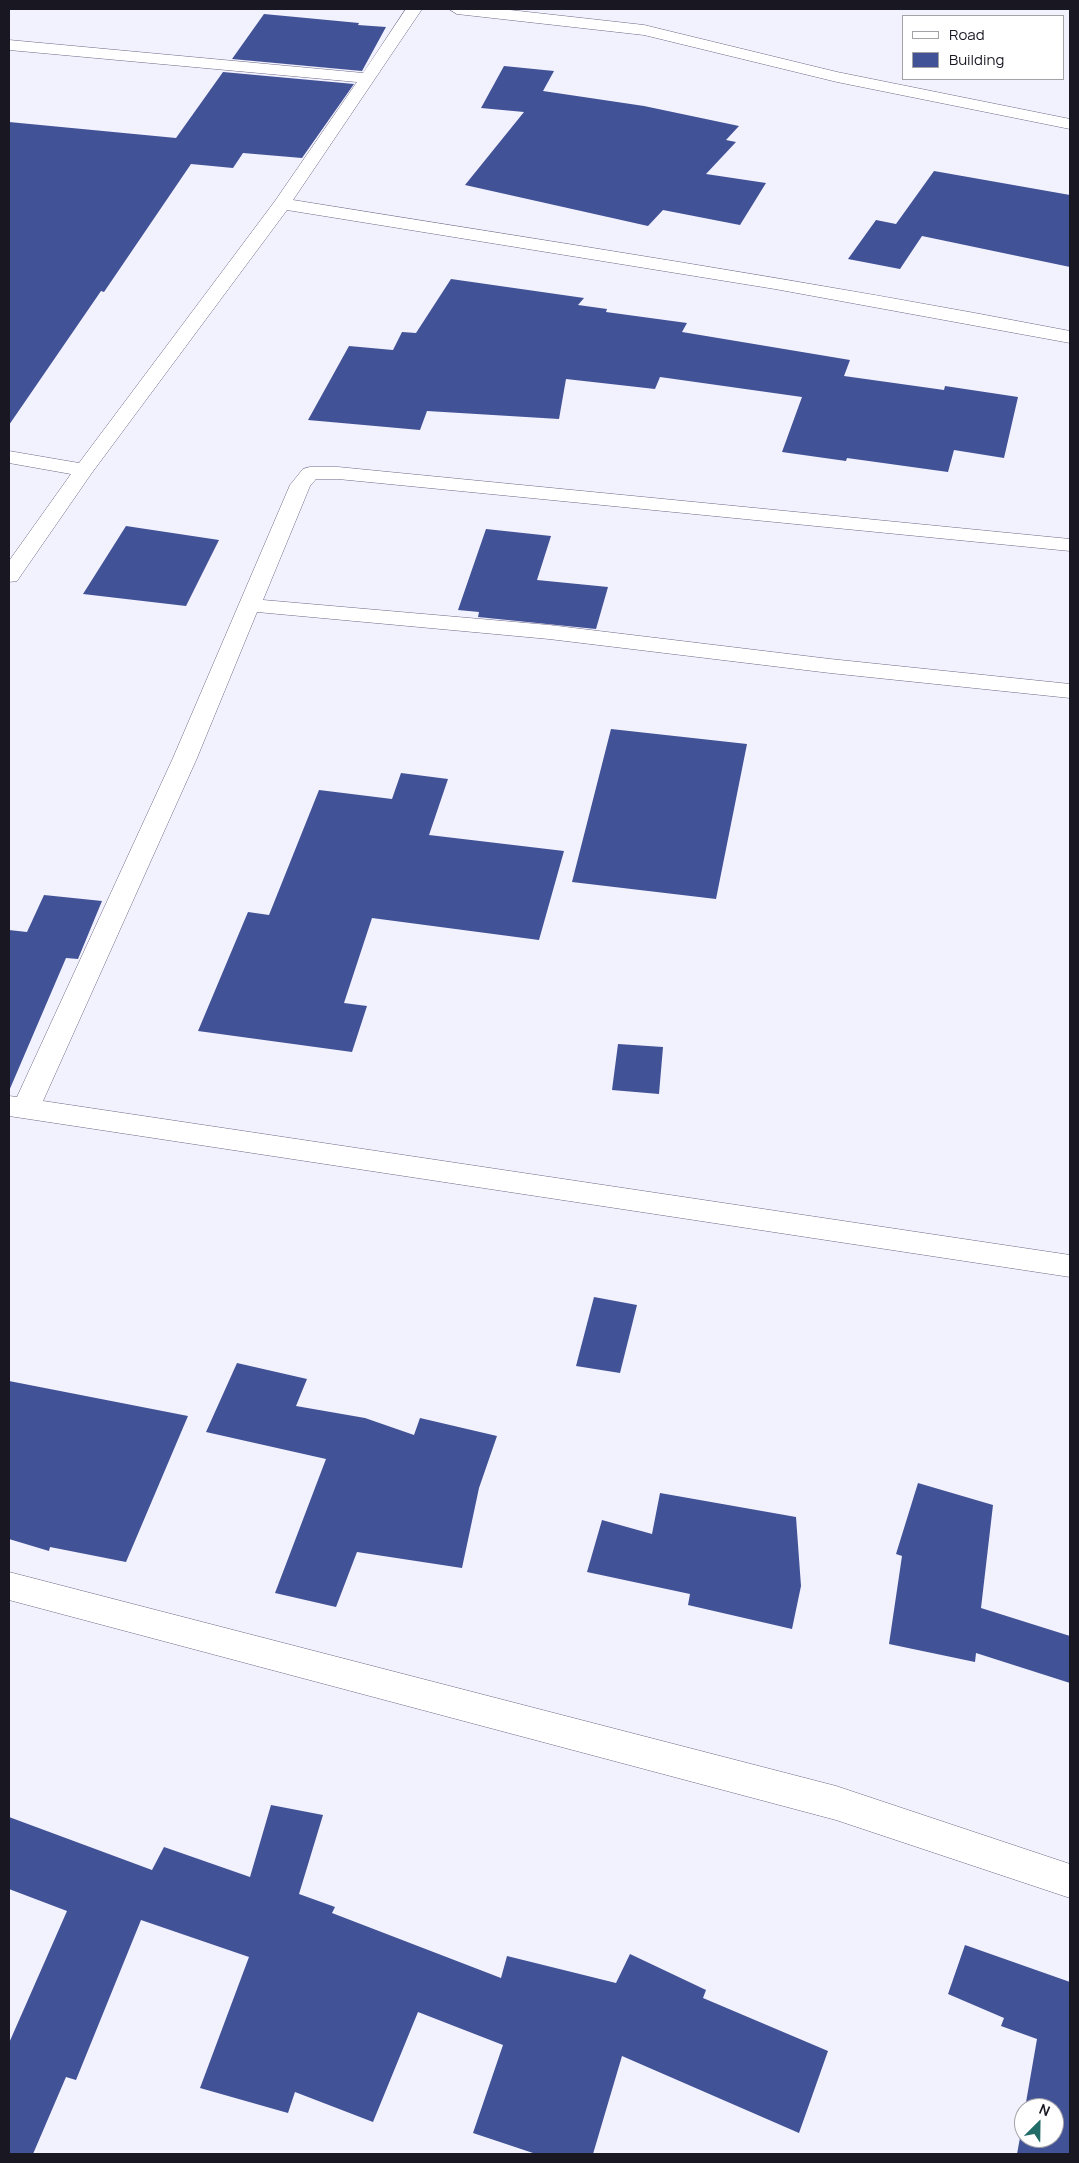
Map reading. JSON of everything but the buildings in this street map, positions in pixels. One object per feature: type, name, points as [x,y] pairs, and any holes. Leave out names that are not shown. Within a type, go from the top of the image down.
[{"type":"street","points":[[9,576],[84,470],[282,204],[414,9]]},
{"type":"street","points":[[457,9],[587,22],[644,30],[837,77],[1070,124]]},
{"type":"street","points":[[9,45],[369,78]]},
{"type":"street","points":[[282,204],[718,273],[926,309],[1070,337]]},
{"type":"street","points":[[9,458],[84,470]]},
{"type":"street","points":[[1070,545],[338,472],[310,473],[300,485],[185,758],[17,1107],[1070,1266]]},
{"type":"street","points":[[250,605],[548,632],[830,666],[1070,691]]},
{"type":"street","points":[[9,1586],[836,1804],[1070,1881]]}]
